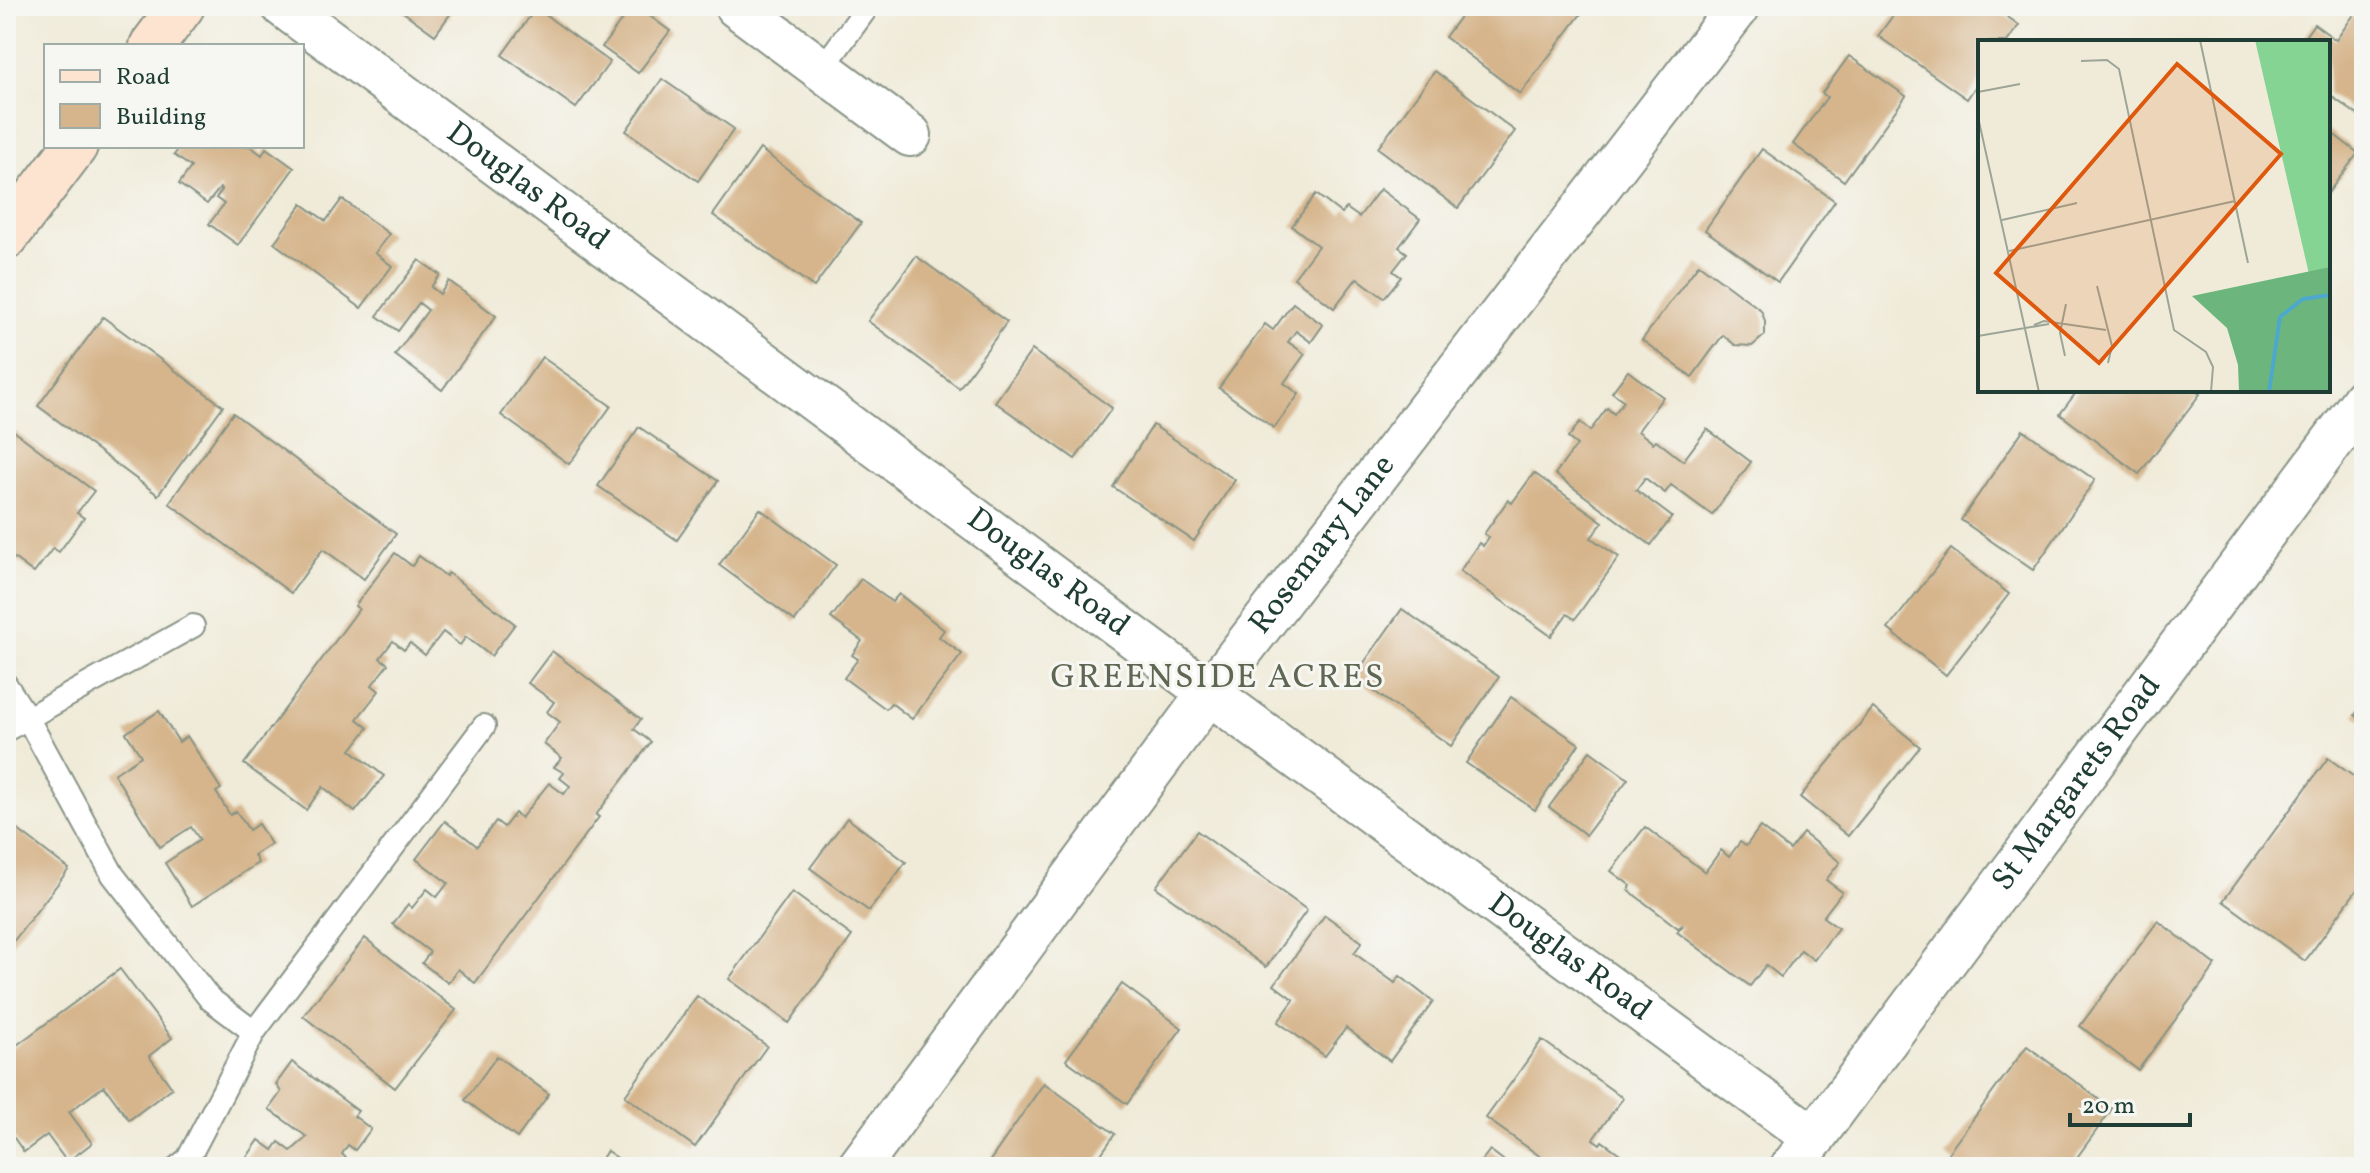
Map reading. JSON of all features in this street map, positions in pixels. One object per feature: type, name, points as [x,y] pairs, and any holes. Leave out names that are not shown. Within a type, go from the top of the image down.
[{"type":"main road","points":[[154,44],[182,6]]},
{"type":"main road","points":[[6,237],[73,148]]},
{"type":"street","name":"Douglas Road","points":[[283,6],[1209,693],[1803,1152]]},
{"type":"street","points":[[736,6],[910,135]]},
{"type":"street","name":"Rosemary Lane","points":[[859,1167],[1209,693],[1739,6]]},
{"type":"street","name":"St Margarets Road","points":[[1803,1152],[2364,399]]},
{"type":"lane","points":[[822,69],[868,6]]},
{"type":"lane","points":[[6,730],[193,626]]},
{"type":"lane","points":[[6,685],[28,719],[113,875],[210,999],[254,1032]]},
{"type":"lane","points":[[178,1167],[188,1159],[254,1032],[484,726]]},
{"type":"building","points":[[6,6],[20,6],[6,26]]},
{"type":"building","points":[[395,6],[456,6],[435,35]]},
{"type":"building","points":[[632,6],[670,31],[638,73],[602,47]]},
{"type":"building","points":[[1468,6],[1571,6],[1581,14],[1520,94],[1445,37]]},
{"type":"building","points":[[1900,6],[1992,6],[2019,25],[2008,40],[1978,40],[1978,83],[1967,99],[1878,36]]},
{"type":"building","points":[[2360,6],[2364,6],[2364,106],[2358,115],[2330,95],[2330,40],[2302,40],[2314,24],[2336,40]]},
{"type":"building","points":[[536,8],[610,62],[576,108],[502,55]]},
{"type":"building","points":[[1849,56],[1906,96],[1844,181],[1793,144],[1827,97],[1822,93]]},
{"type":"building","points":[[1435,71],[1515,131],[1458,208],[1378,148]]},
{"type":"building","points":[[662,79],[734,129],[698,181],[626,131]]},
{"type":"building","points":[[2330,132],[2358,153],[2330,190]]},
{"type":"building","points":[[179,148],[253,148],[262,155],[266,148],[294,168],[238,245],[209,224],[224,204],[216,198],[222,190],[220,188],[207,204],[179,184],[191,167],[174,155]]},
{"type":"building","points":[[760,149],[861,223],[814,287],[713,215]]},
{"type":"building","points":[[1762,149],[1835,201],[1778,282],[1705,230]]},
{"type":"building","points":[[1380,189],[1420,219],[1399,247],[1407,253],[1393,271],[1401,277],[1384,298],[1357,278],[1334,308],[1294,278],[1318,246],[1292,226],[1316,194],[1342,214],[1346,208],[1359,217]]},
{"type":"building","points":[[342,199],[389,234],[375,253],[392,266],[361,308],[274,243],[302,204],[326,221]]},
{"type":"building","points":[[916,256],[1007,322],[959,388],[868,321]]},
{"type":"building","points":[[419,260],[440,275],[431,287],[440,294],[449,281],[496,316],[442,390],[395,355],[428,310],[419,303],[398,331],[377,316]]},
{"type":"building","points":[[1699,264],[1761,310],[1765,335],[1752,346],[1735,345],[1723,335],[1692,377],[1642,340]]},
{"type":"building","points":[[1293,303],[1323,325],[1311,342],[1296,331],[1288,342],[1305,354],[1284,383],[1299,394],[1274,428],[1219,388],[1265,324],[1273,330]]},
{"type":"building","points":[[103,317],[223,406],[158,495],[38,406]]},
{"type":"building","points":[[1032,350],[1112,408],[1075,459],[995,402]]},
{"type":"building","points":[[542,357],[611,406],[569,464],[501,415]]},
{"type":"building","points":[[1628,371],[1663,397],[1638,431],[1653,443],[1656,440],[1683,461],[1707,429],[1751,462],[1712,515],[1671,485],[1665,493],[1645,478],[1636,490],[1672,517],[1651,545],[1555,474],[1577,445],[1568,438],[1580,422],[1590,431],[1607,408],[1614,414],[1624,401],[1612,392]]},
{"type":"building","points":[[2076,392],[2200,394],[2139,474],[2060,414]]},
{"type":"building","points":[[233,413],[396,534],[364,579],[323,549],[291,593],[169,503]]},
{"type":"building","points":[[1153,425],[1235,480],[1194,541],[1113,487]]},
{"type":"building","points":[[639,427],[718,481],[677,540],[598,486]]},
{"type":"building","points":[[2023,430],[2095,480],[2033,570],[1961,520]]},
{"type":"building","points":[[14,431],[94,491],[77,513],[84,518],[59,552],[53,548],[34,573],[6,552],[6,441]]},
{"type":"building","points":[[1534,473],[1603,522],[1591,538],[1619,557],[1575,619],[1567,614],[1551,636],[1460,571],[1479,543],[1483,546],[1489,537],[1484,534],[1508,500],[1512,503]]},
{"type":"building","points":[[760,509],[836,565],[795,621],[719,565]]},
{"type":"building","points":[[1951,549],[2009,594],[1946,675],[1888,629]]},
{"type":"building","points":[[395,553],[412,566],[419,556],[446,576],[448,573],[515,624],[491,656],[466,637],[460,645],[443,632],[425,655],[410,643],[404,650],[393,641],[380,658],[388,664],[372,685],[379,691],[357,719],[368,728],[351,750],[384,776],[355,812],[323,787],[306,810],[244,764],[359,609],[355,606]]},
{"type":"building","points":[[861,579],[892,602],[899,594],[944,630],[939,637],[962,654],[912,719],[891,703],[886,709],[844,678],[858,659],[852,655],[862,641],[831,618]]},
{"type":"building","points":[[1402,609],[1499,677],[1451,746],[1354,677]]},
{"type":"building","points":[[552,651],[641,719],[634,729],[651,742],[475,983],[458,969],[448,983],[422,963],[430,952],[393,924],[408,904],[412,908],[427,889],[437,897],[448,883],[416,859],[445,821],[477,846],[496,821],[504,827],[515,813],[521,818],[549,783],[564,794],[570,786],[560,778],[564,773],[554,767],[562,758],[544,744],[560,722],[547,712],[554,702],[528,683]]},
{"type":"building","points":[[1511,697],[1579,744],[1535,810],[1466,763]]},
{"type":"building","points":[[2364,702],[2364,722],[2355,715]]},
{"type":"building","points":[[1873,708],[1920,747],[1848,836],[1800,797]]},
{"type":"building","points":[[159,711],[179,742],[187,736],[221,789],[216,792],[230,815],[236,811],[249,830],[258,824],[271,844],[254,855],[258,863],[192,906],[165,863],[200,840],[191,827],[160,847],[114,774],[141,756],[126,733]]},
{"type":"building","points":[[1590,751],[1628,779],[1586,835],[1549,807]]},
{"type":"building","points":[[2328,758],[2364,784],[2364,880],[2305,961],[2223,901]]},
{"type":"building","points":[[847,818],[906,862],[869,911],[810,868]]},
{"type":"building","points":[[13,826],[69,869],[6,951],[6,836]]},
{"type":"building","points":[[1645,827],[1705,872],[1721,850],[1729,857],[1740,842],[1746,846],[1760,827],[1790,850],[1803,833],[1840,862],[1826,880],[1842,892],[1823,917],[1838,928],[1814,960],[1801,950],[1781,977],[1766,965],[1750,986],[1677,932],[1683,925],[1678,928],[1628,890],[1631,886],[1611,871]]},
{"type":"building","points":[[1197,831],[1307,910],[1266,967],[1156,887]]},
{"type":"building","points":[[792,892],[852,936],[789,1023],[729,979]]},
{"type":"building","points":[[1325,915],[1362,942],[1354,953],[1395,983],[1400,976],[1433,1002],[1390,1061],[1346,1028],[1325,1056],[1278,1022],[1294,1000],[1274,985]]},
{"type":"building","points":[[2158,921],[2216,965],[2138,1070],[2080,1026]]},
{"type":"building","points":[[365,938],[456,1010],[395,1088],[303,1016]]},
{"type":"building","points":[[120,969],[172,1038],[149,1056],[172,1088],[129,1120],[104,1086],[69,1112],[92,1143],[67,1162],[47,1135],[24,1152],[14,1138],[8,1142],[6,1053]]},
{"type":"building","points":[[1122,984],[1182,1028],[1127,1104],[1066,1060]]},
{"type":"building","points":[[697,996],[767,1046],[695,1147],[625,1096]]},
{"type":"building","points":[[1542,1040],[1623,1098],[1593,1139],[1600,1144],[1602,1141],[1638,1167],[1555,1167],[1486,1118]]},
{"type":"building","points":[[2027,1046],[2112,1109],[2070,1167],[1961,1167],[1946,1156]]},
{"type":"building","points":[[497,1056],[549,1094],[517,1138],[465,1100]]},
{"type":"building","points":[[292,1062],[358,1111],[354,1116],[371,1129],[355,1150],[348,1145],[342,1154],[346,1158],[339,1167],[240,1167],[259,1140],[273,1150],[279,1142],[291,1151],[307,1137],[269,1109],[281,1092],[276,1084]]},
{"type":"building","points":[[1044,1083],[1115,1134],[1092,1167],[987,1165]]},
{"type":"building","points":[[1490,1150],[1512,1167],[1477,1167]]},
{"type":"building","points":[[607,1151],[631,1167],[596,1167]]},
{"type":"district","name":"GREENSIDE ACRES","points":[[1218,678]]}]
